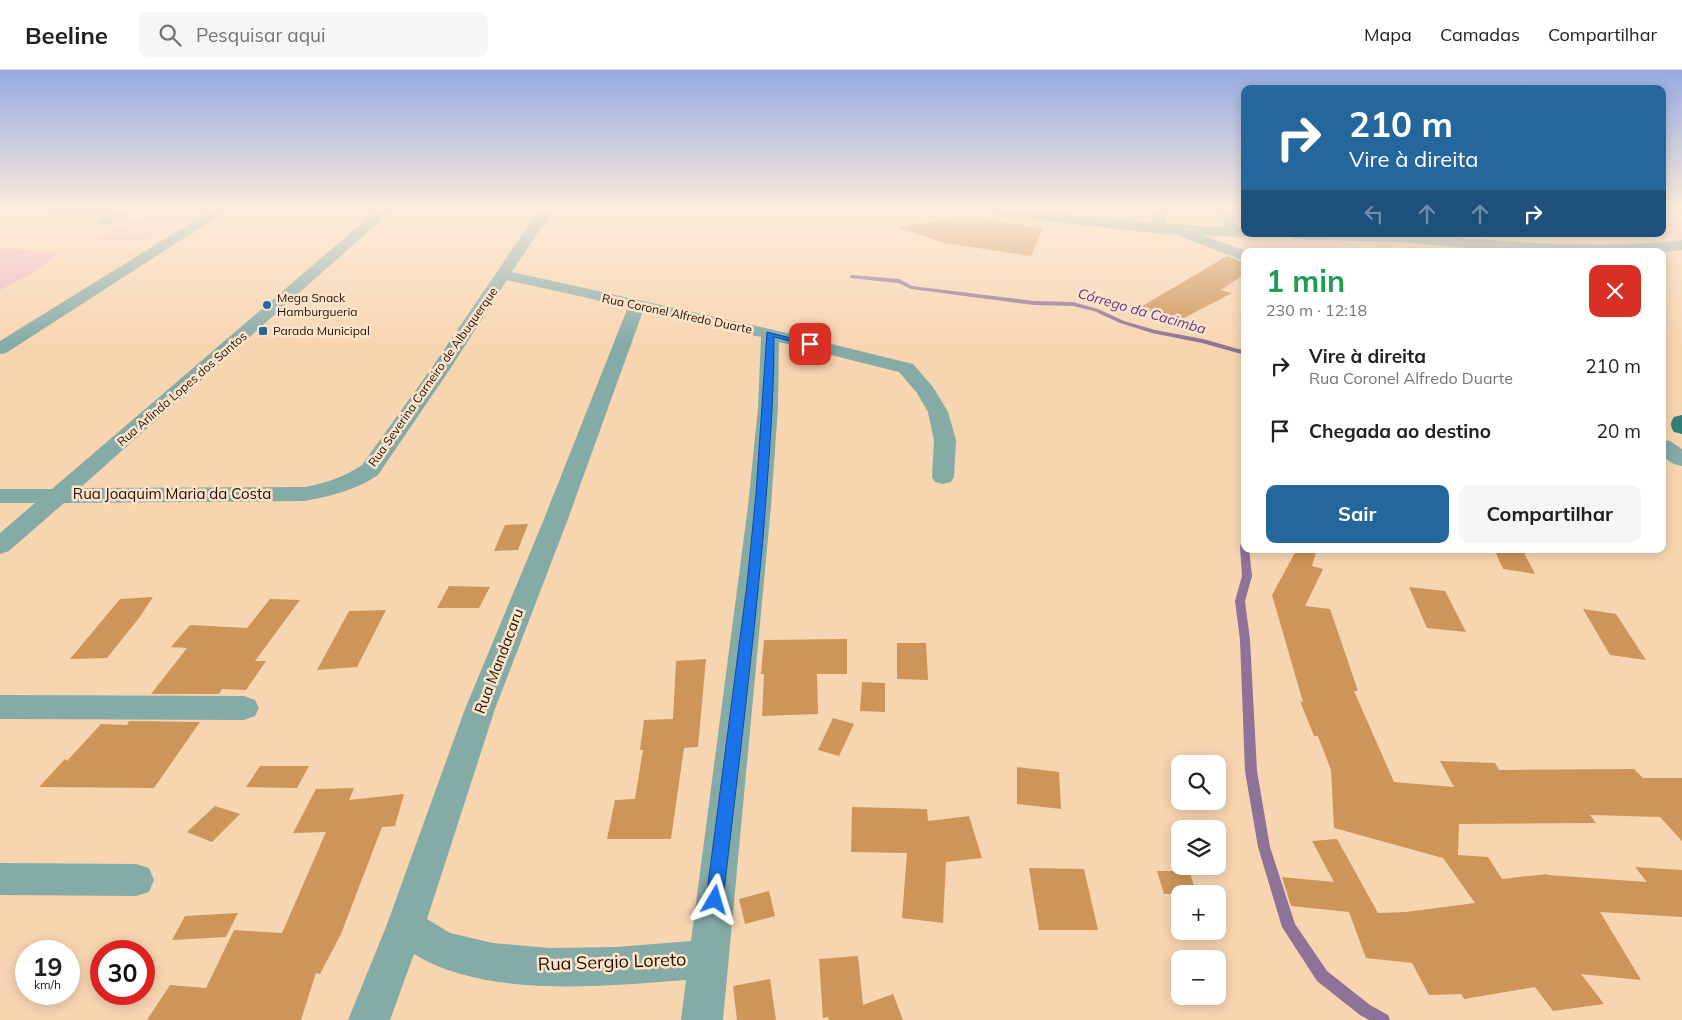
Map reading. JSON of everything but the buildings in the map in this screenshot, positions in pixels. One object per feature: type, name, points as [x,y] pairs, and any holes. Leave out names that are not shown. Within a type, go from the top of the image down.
[{"type":"main road","points":[[1682,422],[1682,427]]},
{"type":"street","points":[[0,349],[149,255]]},
{"type":"street","name":"Rua Arlinda Lopes dos Santos","points":[[0,546],[333,255]]},
{"type":"street","name":"Rua Severina Carneiro de Albuquerque","points":[[344,485],[370,470],[516,255]]},
{"type":"street","name":"Rua Coronel Alfredo Duarte","points":[[504,275],[770,334],[906,368],[926,391],[938,412],[945,440],[943,477]]},
{"type":"street","name":"Rua Mandacaru","points":[[369,1020],[404,927],[480,709],[637,305]]},
{"type":"street","points":[[702,1020],[753,584],[762,485],[770,367],[770,334]]},
{"type":"street","points":[[1666,449],[1682,459]]},
{"type":"street","name":"Rua Joaquim Maria da Costa","points":[[0,496],[306,494],[344,485]]},
{"type":"street","points":[[0,707],[244,708]]},
{"type":"street","points":[[0,879],[136,880]]},
{"type":"street","name":"Rua Sergio Loreto","points":[[404,927],[443,950],[493,962],[549,967],[616,966],[708,958]]},
{"type":"shaded area","points":[[0,255],[56,255],[36,271],[0,290]]},
{"type":"waterway","name":"Córrego da Cacimba","points":[[852,277],[899,281],[911,287],[1034,303],[1073,304],[1096,310],[1122,322],[1154,332],[1203,341],[1241,352]]},
{"type":"waterway","name":"Córrego da Cacimba","points":[[1245,553],[1247,576],[1240,601],[1245,640],[1251,771],[1264,847],[1289,927],[1322,976],[1365,1010],[1383,1020]]},
{"type":"place","name":"Mega Snack Hamburgueria","points":[[267,305]]},
{"type":"place","name":"Parada Municipal","points":[[263,331]]},
{"type":"route","points":[[715,900],[753,584],[770,367],[770,334],[810,344]]}]
